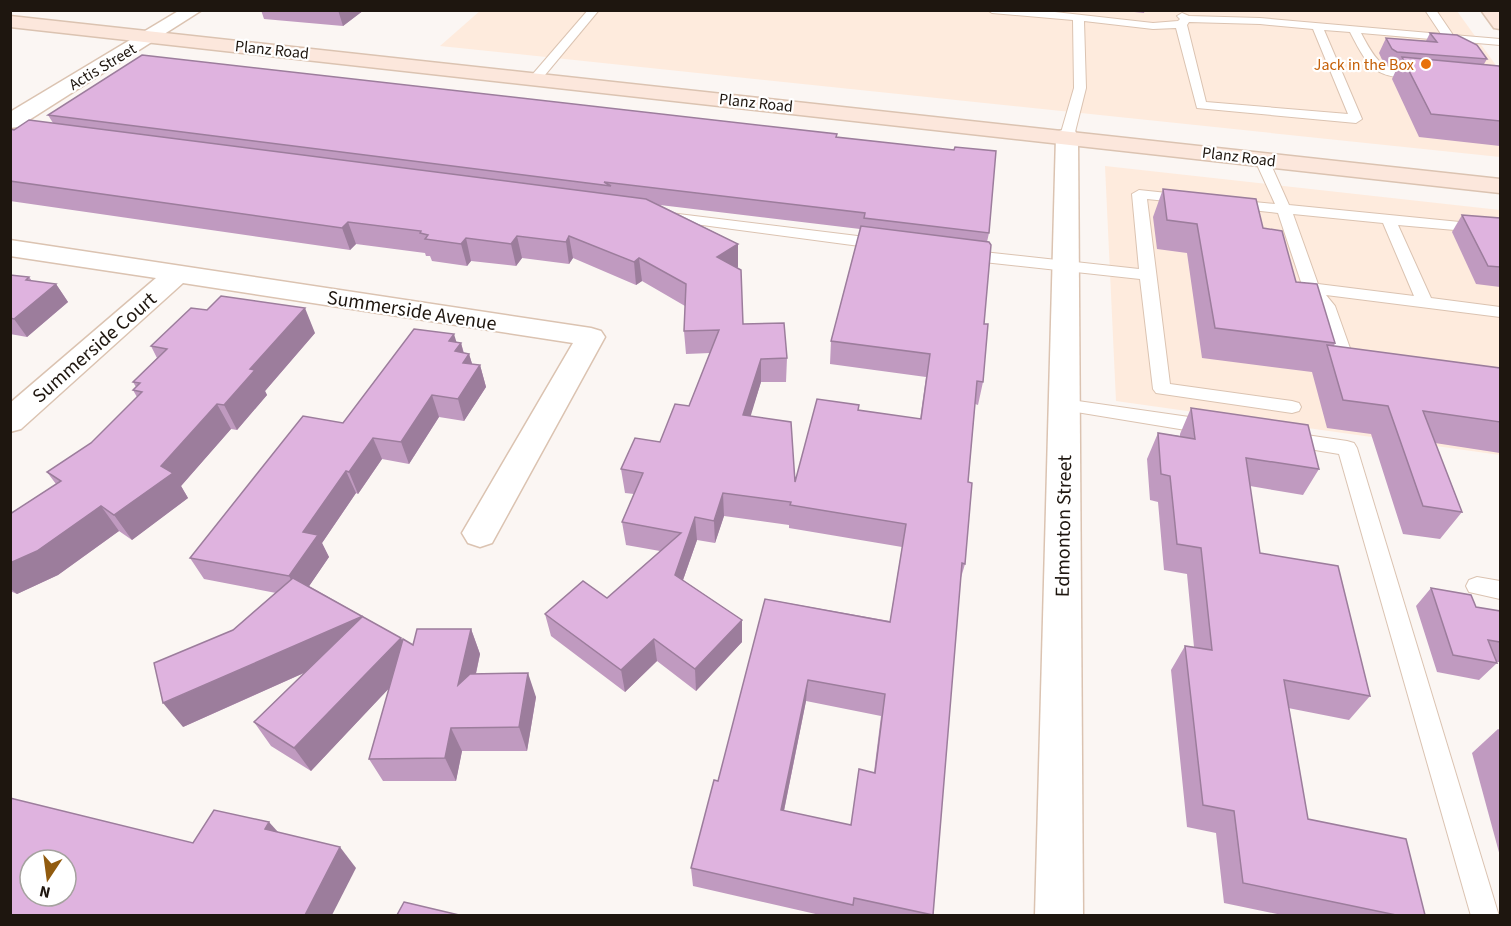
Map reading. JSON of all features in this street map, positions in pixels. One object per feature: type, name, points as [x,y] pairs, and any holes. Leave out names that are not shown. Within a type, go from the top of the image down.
[{"type":"street","name":"Actis Street","points":[[14,128],[150,36],[193,10]]},
{"type":"street","points":[[1490,10],[1500,24]]},
{"type":"street","name":"Planz Road","points":[[10,21],[1066,136],[1500,186]]},
{"type":"street","name":"Edmonton Street","points":[[1059,915],[1066,136]]},
{"type":"street","name":"Summerside Avenue","points":[[10,248],[591,337],[480,533]]},
{"type":"street","name":"Summerside Court","points":[[10,421],[177,274]]},
{"type":"lane","points":[[536,78],[594,10]]},
{"type":"lane","points":[[992,10],[1153,26],[1183,22],[1260,21],[1500,42]]},
{"type":"lane","points":[[1176,10],[1183,22],[1201,105],[1356,119],[1317,26]]},
{"type":"lane","points":[[1430,10],[1450,38]]},
{"type":"lane","points":[[1066,136],[1080,88],[1078,17]]},
{"type":"lane","points":[[1354,30],[1372,64],[1386,73],[1429,77]]},
{"type":"lane","points":[[1431,37],[1468,52]]},
{"type":"lane","points":[[1261,158],[1278,193],[1311,288],[1327,306],[1344,356],[1377,360]]},
{"type":"lane","points":[[1292,407],[1162,388],[1139,194],[1500,230]]},
{"type":"lane","points":[[650,214],[899,246]]},
{"type":"lane","points":[[1389,220],[1425,303]]},
{"type":"lane","points":[[947,253],[1065,268],[1147,275]]},
{"type":"lane","points":[[1311,288],[1500,312]]},
{"type":"lane","points":[[1064,405],[1229,430]]},
{"type":"lane","points":[[1264,435],[1347,448],[1485,915]]},
{"type":"lane","points":[[1477,586],[1500,590]]},
{"type":"shaded area","points":[[481,10],[1457,11],[1495,64],[1500,84],[1500,157],[440,46]]},
{"type":"shaded area","points":[[1105,166],[1500,210],[1500,455],[1116,401]]},
{"type":"building","points":[[1430,33],[1457,35],[1477,45],[1487,59],[1397,52],[1392,49],[1386,38],[1437,42]]},
{"type":"building","points":[[142,55],[837,134],[836,137],[954,150],[955,147],[996,151],[989,233],[864,218],[865,213],[604,182],[611,186],[48,115]]},
{"type":"building","points":[[1402,57],[1499,66],[1500,121],[1431,114]]},
{"type":"building","points":[[29,120],[646,199],[738,244],[717,257],[741,270],[743,324],[784,323],[787,358],[761,359],[743,415],[791,422],[795,482],[817,399],[859,405],[858,410],[921,419],[930,354],[831,341],[861,226],[989,242],[991,245],[984,324],[988,324],[983,382],[977,381],[968,482],[972,483],[965,564],[962,563],[933,915],[854,898],[853,905],[691,868],[714,780],[718,781],[765,599],[890,622],[906,524],[790,505],[791,502],[723,493],[714,521],[695,517],[675,575],[742,620],[695,669],[654,639],[621,670],[545,614],[583,581],[607,598],[681,533],[622,522],[643,473],[621,469],[635,438],[660,442],[675,404],[689,406],[719,330],[684,331],[686,284],[639,258],[634,262],[569,236],[566,242],[517,236],[511,244],[466,238],[461,244],[425,239],[428,235],[420,233],[421,231],[348,222],[342,228],[10,181],[10,129],[14,130]],"holes":[[[808,680],[885,694],[875,773],[859,769],[851,825],[781,810]]]},
{"type":"building","points":[[1163,189],[1256,199],[1263,228],[1282,231],[1296,282],[1317,284],[1335,343],[1215,328],[1197,224],[1167,220]]},
{"type":"building","points":[[1462,215],[1500,218],[1500,267],[1488,266]]},
{"type":"building","points":[[10,275],[29,277],[26,280],[56,284],[14,319],[10,318]]},
{"type":"building","points":[[221,296],[305,308],[250,369],[255,370],[224,405],[217,404],[161,466],[173,473],[114,515],[101,506],[37,551],[10,563],[10,514],[61,481],[47,472],[91,443],[142,392],[133,390],[140,383],[133,382],[167,349],[151,346],[191,308],[207,310]]},
{"type":"building","points":[[414,329],[454,334],[449,341],[461,343],[455,351],[469,354],[463,363],[480,365],[458,399],[432,395],[401,442],[373,438],[349,472],[346,471],[303,532],[318,535],[289,576],[190,558],[303,416],[343,423]]},
{"type":"building","points":[[1327,345],[1500,368],[1500,422],[1423,411],[1462,512],[1423,506],[1388,406],[1343,400]]},
{"type":"building","points":[[1191,408],[1308,425],[1319,469],[1246,458],[1260,553],[1338,566],[1370,696],[1284,680],[1308,819],[1406,839],[1425,915],[1396,915],[1243,883],[1234,811],[1203,805],[1185,646],[1212,650],[1201,548],[1177,544],[1170,476],[1161,474],[1158,433],[1195,439]]},
{"type":"building","points":[[293,578],[362,616],[163,703],[154,663],[233,630]]},
{"type":"building","points":[[1431,588],[1471,595],[1476,607],[1500,611],[1500,642],[1488,640],[1497,663],[1453,655]]},
{"type":"building","points":[[362,617],[401,638],[294,748],[254,722]]},
{"type":"building","points":[[417,629],[471,629],[458,685],[470,674],[528,673],[519,727],[451,728],[445,758],[369,759],[403,639],[413,645]]},
{"type":"building","points":[[10,798],[193,843],[214,810],[269,822],[265,829],[340,847],[305,915],[10,915]]},
{"type":"building","points":[[404,902],[459,915],[397,915]]},
{"type":"place","name":"Jack in the Box","points":[[1426,64]]}]
